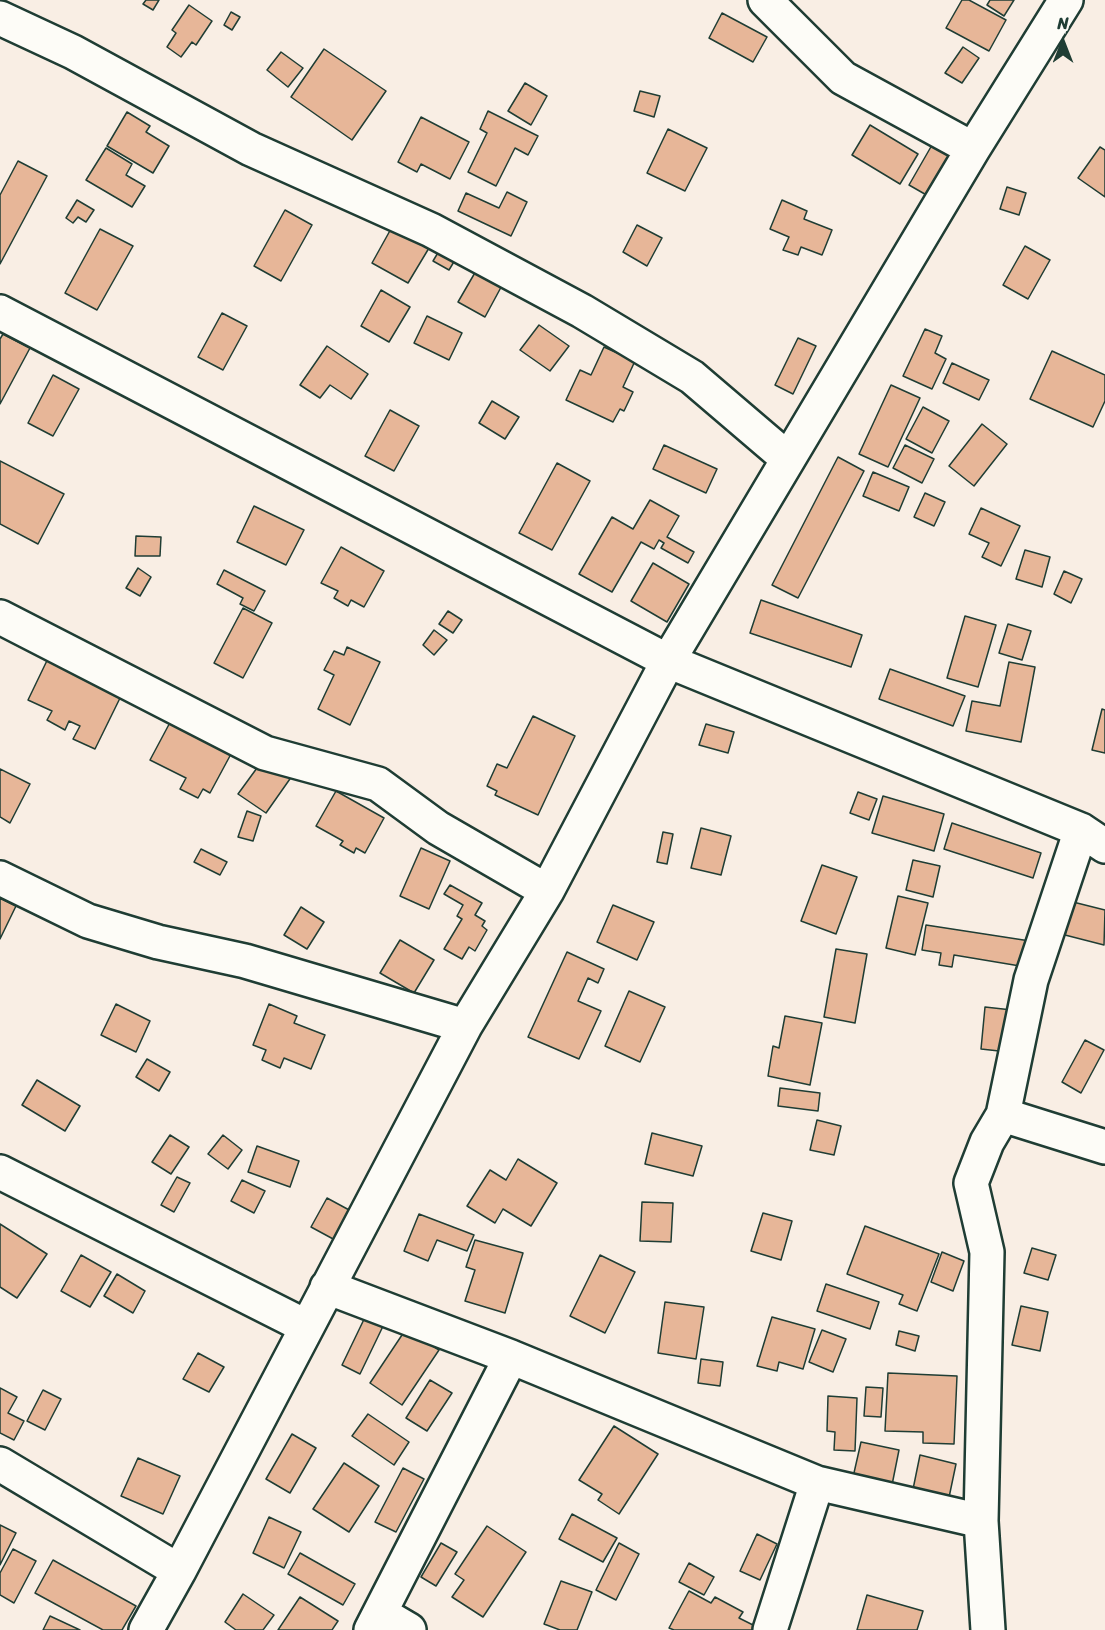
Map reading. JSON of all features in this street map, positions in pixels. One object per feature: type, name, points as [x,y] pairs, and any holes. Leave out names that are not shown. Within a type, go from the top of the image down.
[{"type":"street","points":[[765,0],[843,78],[973,150]]},
{"type":"street","points":[[146,1630],[465,1026],[547,891],[668,661],[973,150],[1066,0]]},
{"type":"street","points":[[0,18],[73,52],[251,150],[431,230],[582,311],[692,377],[788,459]]},
{"type":"street","points":[[0,312],[668,661],[1093,838],[1031,980],[1003,1115],[987,1142],[971,1183],[987,1252],[981,1521],[988,1630]]},
{"type":"street","points":[[0,618],[265,753],[378,784],[438,828],[547,891]]},
{"type":"street","points":[[0,878],[88,921],[158,942],[245,961],[465,1026]]},
{"type":"street","points":[[1003,1115],[1105,1147]]},
{"type":"street","points":[[0,1172],[307,1327]]},
{"type":"street","points":[[327,1287],[511,1357],[817,1483],[981,1521]]},
{"type":"street","points":[[409,1630],[376,1621],[511,1357]]},
{"type":"street","points":[[0,1464],[179,1571]]},
{"type":"street","points":[[770,1630],[817,1483]]},
{"type":"building","points":[[146,0],[159,0],[153,10],[143,4]]},
{"type":"building","points":[[962,0],[969,0],[1006,20],[989,51],[946,28]]},
{"type":"building","points":[[990,0],[1014,0],[1004,16],[987,5]]},
{"type":"building","points":[[189,5],[212,21],[196,45],[192,42],[181,57],[167,47],[176,33],[172,30]]},
{"type":"building","points":[[231,12],[240,17],[232,30],[224,25]]},
{"type":"building","points":[[722,13],[767,37],[753,62],[709,38]]},
{"type":"building","points":[[963,47],[979,58],[962,83],[945,73]]},
{"type":"building","points":[[324,49],[386,91],[352,140],[291,97]]},
{"type":"building","points":[[281,52],[303,68],[288,87],[267,70]]},
{"type":"building","points":[[525,83],[547,96],[531,125],[508,111]]},
{"type":"building","points":[[640,91],[660,96],[654,117],[634,111]]},
{"type":"building","points":[[488,111],[538,136],[528,155],[515,148],[496,186],[468,172],[487,133],[480,129]]},
{"type":"building","points":[[127,112],[150,126],[146,132],[169,146],[153,173],[107,146]]},
{"type":"building","points":[[421,117],[469,142],[450,179],[421,164],[417,172],[398,162]]},
{"type":"building","points":[[870,125],[918,154],[900,184],[852,155]]},
{"type":"building","points":[[668,129],[707,148],[685,191],[647,173]]},
{"type":"building","points":[[932,145],[952,157],[930,197],[909,185]]},
{"type":"building","points":[[1100,147],[1105,150],[1105,197],[1078,178]]},
{"type":"building","points":[[106,148],[132,164],[126,175],[145,186],[132,207],[86,180]]},
{"type":"building","points":[[18,161],[47,176],[0,264],[0,195]]},
{"type":"building","points":[[1007,187],[1026,193],[1019,215],[1000,209]]},
{"type":"building","points":[[507,192],[527,202],[511,236],[458,211],[466,193],[499,208]]},
{"type":"building","points":[[77,200],[94,210],[86,222],[78,217],[73,223],[66,218]]},
{"type":"building","points":[[782,200],[807,211],[804,219],[832,230],[822,255],[801,247],[798,255],[783,250],[789,237],[770,229]]},
{"type":"building","points":[[285,210],[312,225],[281,281],[254,266]]},
{"type":"building","points":[[637,225],[662,238],[647,266],[623,252]]},
{"type":"building","points":[[392,227],[429,248],[408,283],[372,263]]},
{"type":"building","points":[[100,229],[133,246],[97,310],[65,293]]},
{"type":"building","points":[[442,246],[458,255],[449,270],[433,261]]},
{"type":"building","points":[[1025,246],[1050,260],[1028,299],[1003,285]]},
{"type":"building","points":[[480,264],[506,278],[485,317],[458,302]]},
{"type":"building","points":[[381,290],[410,307],[389,342],[361,326]]},
{"type":"building","points":[[222,313],[247,326],[223,370],[198,357]]},
{"type":"building","points":[[427,316],[462,333],[449,360],[414,343]]},
{"type":"building","points":[[539,325],[569,346],[550,371],[520,350]]},
{"type":"building","points":[[925,329],[942,336],[935,353],[946,359],[932,389],[903,376]]},
{"type":"building","points":[[3,334],[30,348],[0,404],[0,339]]},
{"type":"building","points":[[798,338],[816,346],[793,394],[775,385]]},
{"type":"building","points":[[327,346],[368,374],[351,399],[330,385],[320,398],[300,385]]},
{"type":"building","points":[[604,347],[635,361],[623,387],[633,392],[624,411],[620,409],[613,422],[566,400],[580,370],[591,375]]},
{"type":"building","points":[[1052,351],[1105,375],[1105,401],[1093,427],[1030,399]]},
{"type":"building","points":[[952,363],[989,380],[979,400],[943,383]]},
{"type":"building","points":[[53,375],[79,389],[53,436],[28,423]]},
{"type":"building","points":[[891,385],[920,398],[888,467],[859,454]]},
{"type":"building","points":[[492,401],[519,417],[505,439],[479,423]]},
{"type":"building","points":[[923,407],[949,421],[932,453],[906,439]]},
{"type":"building","points":[[390,410],[419,426],[394,471],[365,456]]},
{"type":"building","points":[[982,424],[1007,444],[974,486],[949,466]]},
{"type":"building","points":[[664,445],[717,469],[706,493],[653,469]]},
{"type":"building","points":[[905,445],[934,459],[922,483],[893,468]]},
{"type":"building","points":[[838,457],[864,471],[798,598],[772,585]]},
{"type":"building","points":[[0,461],[64,494],[38,544],[0,524]]},
{"type":"building","points":[[557,463],[590,481],[552,550],[519,533]]},
{"type":"building","points":[[873,472],[909,487],[899,511],[863,496]]},
{"type":"building","points":[[925,493],[945,502],[934,526],[914,517]]},
{"type":"building","points":[[650,500],[679,516],[667,537],[694,552],[688,563],[661,548],[664,543],[659,540],[654,549],[641,542],[612,592],[579,574],[612,517],[633,529]]},
{"type":"building","points":[[254,506],[304,530],[286,565],[237,542]]},
{"type":"building","points":[[981,508],[1020,526],[1001,566],[982,557],[989,543],[969,534]]},
{"type":"building","points":[[136,536],[161,537],[160,556],[135,556]]},
{"type":"building","points":[[341,547],[384,571],[364,607],[351,600],[348,606],[334,598],[338,591],[321,583]]},
{"type":"building","points":[[1025,550],[1050,557],[1042,587],[1016,579]]},
{"type":"building","points":[[653,563],[689,584],[667,622],[631,601]]},
{"type":"building","points":[[138,568],[151,577],[140,596],[126,588]]},
{"type":"building","points":[[224,570],[265,591],[254,611],[240,604],[243,598],[217,584]]},
{"type":"building","points":[[1064,571],[1082,579],[1071,603],[1054,594]]},
{"type":"building","points":[[761,600],[862,635],[851,667],[750,633]]},
{"type":"building","points":[[243,608],[272,623],[243,678],[214,663]]},
{"type":"building","points":[[448,611],[462,620],[453,633],[439,624]]},
{"type":"building","points":[[965,616],[996,625],[978,687],[947,678]]},
{"type":"building","points":[[1008,624],[1031,631],[1022,660],[999,653]]},
{"type":"building","points":[[434,630],[447,640],[434,655],[423,645]]},
{"type":"building","points":[[54,646],[123,692],[95,749],[73,739],[80,726],[69,721],[65,730],[47,720],[52,711],[28,700]]},
{"type":"building","points":[[347,647],[380,662],[350,725],[318,709],[334,675],[324,670],[334,651],[344,655]]},
{"type":"building","points":[[1009,662],[1035,667],[1021,742],[966,731],[972,701],[1000,706]]},
{"type":"building","points":[[890,669],[965,696],[953,726],[879,699]]},
{"type":"building","points":[[1102,709],[1105,710],[1105,753],[1092,750]]},
{"type":"building","points":[[174,715],[238,741],[210,793],[203,789],[198,798],[180,789],[186,778],[150,760]]},
{"type":"building","points":[[533,716],[575,736],[538,815],[495,795],[497,791],[487,786],[497,764],[507,768]]},
{"type":"building","points":[[706,724],[734,732],[728,753],[699,745]]},
{"type":"building","points":[[265,757],[292,776],[266,813],[238,794]]},
{"type":"building","points":[[0,769],[30,784],[10,823],[0,817]]},
{"type":"building","points":[[336,791],[384,818],[365,853],[356,848],[354,853],[340,845],[343,841],[316,826]]},
{"type":"building","points":[[858,792],[877,799],[869,820],[850,813]]},
{"type":"building","points":[[883,796],[944,814],[934,851],[872,833]]},
{"type":"building","points":[[247,811],[261,816],[253,841],[238,837]]},
{"type":"building","points":[[952,823],[1041,853],[1033,878],[944,849]]},
{"type":"building","points":[[701,828],[731,836],[721,875],[691,868]]},
{"type":"building","points":[[663,832],[673,834],[667,864],[657,862]]},
{"type":"building","points":[[421,848],[450,861],[429,909],[400,896]]},
{"type":"building","points":[[201,849],[227,862],[220,875],[194,862]]},
{"type":"building","points":[[913,860],[940,866],[933,897],[906,890]]},
{"type":"building","points":[[822,865],[857,877],[836,934],[801,921]]},
{"type":"building","points":[[450,885],[482,903],[475,915],[485,921],[482,926],[487,930],[475,951],[469,947],[462,959],[444,949],[462,919],[457,916],[463,905],[444,894]]},
{"type":"building","points":[[898,896],[928,903],[915,955],[886,948]]},
{"type":"building","points":[[0,898],[16,906],[0,939]]},
{"type":"building","points":[[1073,902],[1105,910],[1104,945],[1065,935]]},
{"type":"building","points":[[613,905],[654,922],[637,960],[597,942]]},
{"type":"building","points":[[301,907],[324,922],[307,949],[284,935]]},
{"type":"building","points":[[926,925],[1030,941],[1026,967],[954,955],[952,967],[939,965],[941,953],[922,950]]},
{"type":"building","points":[[400,940],[434,960],[414,993],[380,973]]},
{"type":"building","points":[[836,949],[867,954],[855,1023],[824,1017]]},
{"type":"building","points":[[567,952],[604,969],[598,983],[588,978],[578,1001],[601,1011],[579,1059],[528,1037]]},
{"type":"building","points":[[629,991],[665,1007],[640,1062],[605,1046]]},
{"type":"building","points":[[116,1004],[150,1021],[136,1052],[101,1035]]},
{"type":"building","points":[[269,1004],[297,1016],[294,1023],[325,1035],[311,1069],[284,1058],[280,1068],[262,1060],[266,1050],[253,1045]]},
{"type":"building","points":[[985,1007],[1012,1010],[1008,1052],[981,1049]]},
{"type":"building","points":[[785,1016],[822,1023],[810,1085],[768,1076],[773,1046],[779,1048]]},
{"type":"building","points":[[1085,1040],[1104,1050],[1081,1093],[1062,1082]]},
{"type":"building","points":[[147,1059],[170,1072],[159,1091],[136,1077]]},
{"type":"building","points":[[37,1080],[80,1106],[65,1131],[22,1105]]},
{"type":"building","points":[[780,1088],[820,1093],[818,1111],[778,1106]]},
{"type":"building","points":[[817,1120],[841,1126],[834,1155],[810,1150]]},
{"type":"building","points":[[652,1133],[702,1146],[693,1176],[645,1164]]},
{"type":"building","points":[[170,1135],[189,1147],[171,1174],[152,1162]]},
{"type":"building","points":[[223,1135],[242,1150],[228,1169],[208,1154]]},
{"type":"building","points":[[257,1146],[299,1161],[290,1187],[248,1172]]},
{"type":"building","points":[[518,1159],[557,1183],[531,1226],[503,1209],[495,1223],[467,1206],[490,1170],[506,1180]]},
{"type":"building","points":[[177,1177],[190,1183],[174,1212],[161,1205]]},
{"type":"building","points":[[242,1180],[265,1191],[254,1213],[231,1201]]},
{"type":"building","points":[[327,1198],[351,1211],[335,1240],[311,1227]]},
{"type":"building","points":[[642,1202],[673,1203],[671,1242],[640,1241]]},
{"type":"building","points":[[763,1213],[792,1221],[781,1260],[751,1251]]},
{"type":"building","points":[[419,1214],[474,1235],[467,1251],[437,1240],[428,1261],[404,1251]]},
{"type":"building","points":[[0,1224],[47,1254],[17,1298],[0,1287]]},
{"type":"building","points":[[865,1226],[939,1254],[917,1311],[899,1304],[903,1295],[847,1274]]},
{"type":"building","points":[[475,1240],[523,1253],[505,1313],[465,1301],[475,1270],[466,1267]]},
{"type":"building","points":[[1032,1248],[1056,1255],[1048,1280],[1024,1273]]},
{"type":"building","points":[[942,1252],[964,1261],[953,1291],[931,1282]]},
{"type":"building","points":[[81,1255],[111,1272],[90,1307],[61,1291]]},
{"type":"building","points":[[600,1255],[635,1272],[605,1333],[570,1316]]},
{"type":"building","points":[[117,1274],[145,1291],[133,1313],[104,1296]]},
{"type":"building","points":[[826,1284],[879,1302],[870,1329],[817,1311]]},
{"type":"building","points":[[665,1302],[704,1307],[696,1359],[658,1353]]},
{"type":"building","points":[[1021,1306],[1048,1312],[1040,1351],[1012,1345]]},
{"type":"building","points":[[368,1311],[386,1320],[360,1374],[342,1365]]},
{"type":"building","points":[[772,1317],[815,1329],[803,1369],[779,1362],[777,1371],[757,1366]]},
{"type":"building","points":[[406,1329],[439,1350],[402,1405],[370,1383]]},
{"type":"building","points":[[822,1330],[846,1339],[833,1372],[809,1362]]},
{"type":"building","points":[[899,1331],[919,1336],[915,1351],[896,1345]]},
{"type":"building","points":[[198,1353],[224,1367],[209,1392],[183,1379]]},
{"type":"building","points":[[701,1359],[723,1362],[720,1386],[698,1383]]},
{"type":"building","points":[[888,1373],[957,1376],[954,1444],[923,1443],[923,1432],[885,1431]]},
{"type":"building","points":[[430,1380],[452,1393],[427,1431],[406,1418]]},
{"type":"building","points":[[866,1387],[883,1388],[881,1417],[864,1416]]},
{"type":"building","points":[[0,1388],[17,1397],[8,1413],[24,1421],[14,1440],[0,1433]]},
{"type":"building","points":[[43,1390],[61,1399],[45,1430],[27,1421]]},
{"type":"building","points":[[828,1396],[857,1398],[855,1451],[834,1450],[835,1432],[827,1431]]},
{"type":"building","points":[[368,1414],[409,1442],[394,1465],[352,1436]]},
{"type":"building","points":[[614,1426],[658,1454],[619,1514],[598,1500],[602,1494],[579,1480]]},
{"type":"building","points":[[292,1434],[316,1448],[290,1493],[266,1479]]},
{"type":"building","points":[[861,1442],[899,1450],[890,1495],[851,1486]]},
{"type":"building","points":[[920,1455],[956,1464],[947,1507],[911,1499]]},
{"type":"building","points":[[138,1458],[180,1476],[163,1514],[121,1496]]},
{"type":"building","points":[[344,1463],[379,1486],[349,1532],[313,1509]]},
{"type":"building","points":[[403,1468],[424,1479],[396,1532],[375,1522]]},
{"type":"building","points":[[572,1514],[617,1538],[603,1562],[559,1539]]},
{"type":"building","points":[[269,1517],[301,1532],[284,1568],[253,1553]]},
{"type":"building","points":[[0,1525],[16,1533],[0,1565]]},
{"type":"building","points":[[487,1526],[526,1552],[483,1617],[452,1597],[464,1580],[455,1574]]},
{"type":"building","points":[[757,1534],[777,1544],[760,1580],[740,1571]]},
{"type":"building","points":[[441,1543],[457,1552],[436,1586],[421,1577]]},
{"type":"building","points":[[619,1543],[639,1554],[616,1600],[596,1590]]},
{"type":"building","points":[[13,1549],[36,1561],[14,1603],[0,1595],[0,1573]]},
{"type":"building","points":[[300,1553],[355,1584],[343,1605],[288,1574]]},
{"type":"building","points":[[53,1560],[136,1606],[122,1630],[103,1630],[35,1593]]},
{"type":"building","points":[[689,1563],[714,1577],[704,1595],[679,1582]]},
{"type":"building","points":[[561,1581],[592,1592],[577,1630],[560,1630],[544,1624]]},
{"type":"building","points":[[689,1591],[711,1603],[715,1597],[743,1612],[739,1618],[759,1628],[757,1630],[674,1630],[669,1628]]},
{"type":"building","points":[[243,1594],[274,1615],[263,1630],[236,1630],[225,1622]]},
{"type":"building","points":[[867,1595],[923,1611],[917,1630],[857,1630]]},
{"type":"building","points":[[300,1597],[338,1621],[332,1630],[278,1630]]},
{"type":"building","points":[[50,1616],[80,1630],[43,1630]]}]
